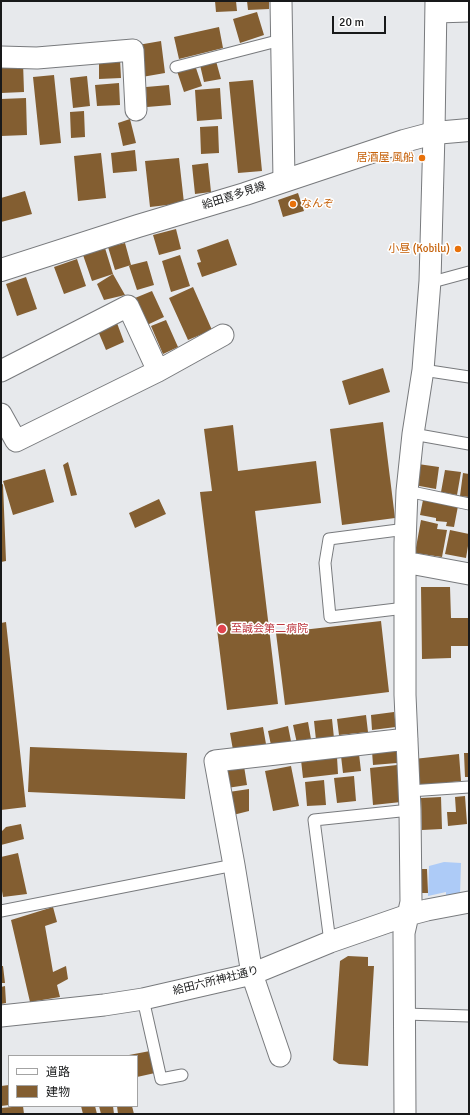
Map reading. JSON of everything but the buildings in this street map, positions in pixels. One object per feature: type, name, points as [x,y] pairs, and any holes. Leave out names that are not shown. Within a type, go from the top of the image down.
[{"type":"street","points":[[281,1],[284,180]]},
{"type":"street","points":[[405,1114],[404,933],[411,902],[405,695],[405,564],[407,491],[413,434],[423,370],[438,203],[434,133],[436,6],[469,11]]},
{"type":"street","points":[[1,57],[37,58],[133,50],[136,110]]},
{"type":"street","name":"給田喜多見線","points":[[1,270],[138,226],[245,194],[404,141],[434,133],[469,130]]},
{"type":"street","points":[[1,371],[128,306],[158,371]]},
{"type":"street","points":[[1,414],[16,441],[158,371],[223,336]]},
{"type":"street","points":[[405,564],[415,564],[469,574]]},
{"type":"street","points":[[280,1056],[252,974],[215,761],[407,739]]},
{"type":"street","name":"給田六所神社通り","points":[[1,1016],[104,1005],[143,999],[252,974],[330,942],[408,915],[469,902]]},
{"type":"lane","points":[[176,67],[281,40]]},
{"type":"lane","points":[[430,281],[436,281],[469,272]]},
{"type":"lane","points":[[423,370],[469,377]]},
{"type":"lane","points":[[413,434],[469,444]]},
{"type":"lane","points":[[407,491],[469,504]]},
{"type":"lane","points":[[405,608],[330,616],[325,563],[329,539],[406,529]]},
{"type":"lane","points":[[330,942],[314,820],[409,801],[469,786]]},
{"type":"lane","points":[[1,911],[234,865]]},
{"type":"lane","points":[[143,999],[161,1079],[182,1075]]},
{"type":"lane","points":[[404,1014],[469,1016]]},
{"type":"shaded area","points":[[444,862],[461,863],[460,895],[446,898],[446,892],[428,896],[429,866]]},
{"type":"place","name":"居酒屋 風船","points":[[422,158]]},
{"type":"place","name":"なんぞ","points":[[293,204]]},
{"type":"place","name":"小昼 (Kobilu)","points":[[458,249]]},
{"type":"place","name":"至誠会第二病院","points":[[222,629]]}]
